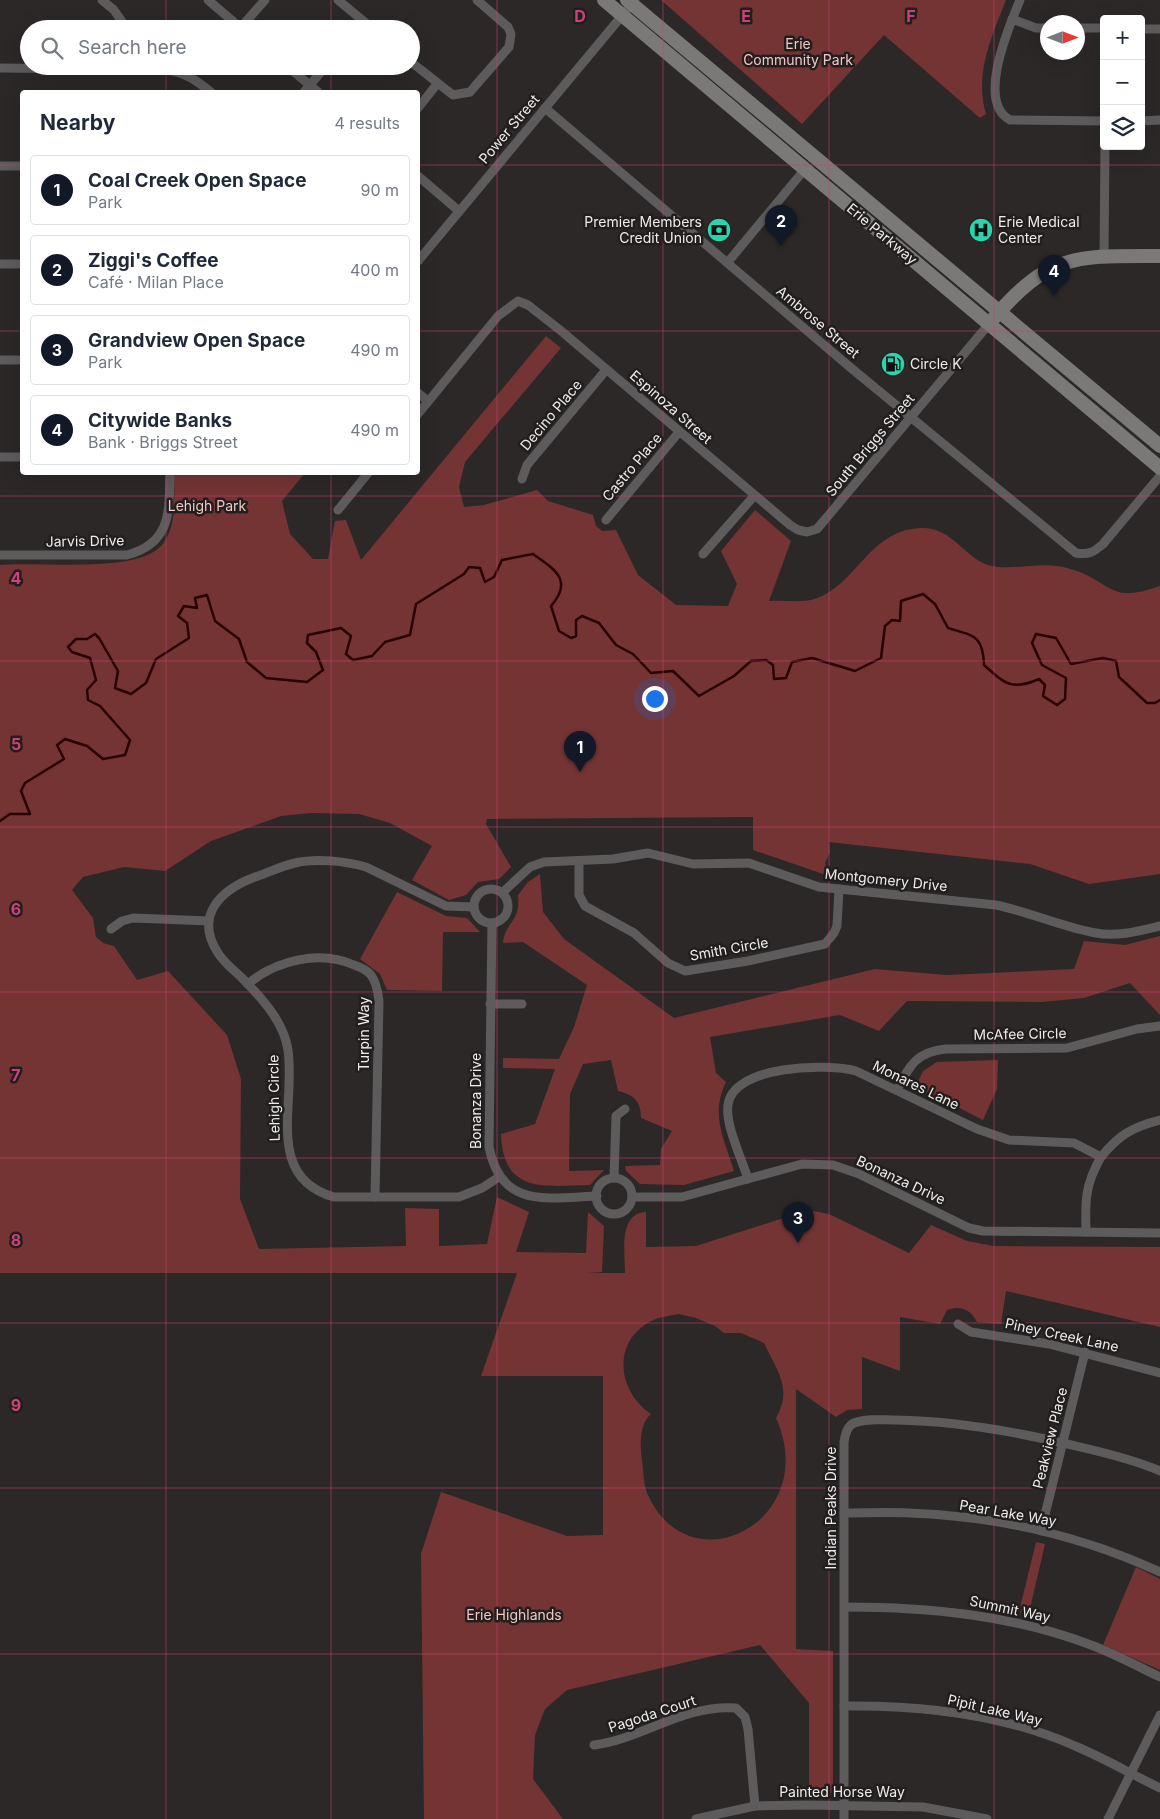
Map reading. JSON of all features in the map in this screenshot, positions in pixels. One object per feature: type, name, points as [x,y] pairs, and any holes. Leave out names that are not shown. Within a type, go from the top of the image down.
[{"type":"main road","name":"Erie Parkway","points":[[604,0],[1160,468]]},
{"type":"main road","name":"Erie Parkway","points":[[632,1],[1160,446]]},
{"type":"main road","points":[[989,324],[1036,276],[1069,261],[1104,255],[1160,256]]},
{"type":"street","points":[[102,0],[114,10],[121,20]]},
{"type":"street","points":[[208,0],[232,20]]},
{"type":"street","points":[[248,20],[265,0]]},
{"type":"street","points":[[338,0],[362,20]]},
{"type":"street","points":[[420,69],[453,95],[470,92],[509,47],[511,34],[508,27],[477,0]]},
{"type":"street","points":[[1020,0],[997,64],[997,106],[1002,116],[1010,120],[1100,121]]},
{"type":"street","name":"Power Street","points":[[420,259],[622,16],[632,1]]},
{"type":"street","points":[[1012,19],[1040,28]]},
{"type":"street","points":[[1085,28],[1100,28]]},
{"type":"street","points":[[1145,29],[1160,29]]},
{"type":"street","points":[[0,68],[20,68]]},
{"type":"street","points":[[186,75],[208,90]]},
{"type":"street","points":[[295,75],[307,89],[319,75]]},
{"type":"street","points":[[420,106],[438,84]]},
{"type":"street","name":"Ambrose Street","points":[[546,108],[1076,553],[1086,555],[1094,552],[1103,544],[1160,476]]},
{"type":"street","points":[[1145,121],[1160,120]]},
{"type":"street","points":[[1104,255],[1105,150]]},
{"type":"street","points":[[0,166],[20,166]]},
{"type":"street","points":[[728,262],[805,169]]},
{"type":"street","points":[[420,178],[460,211]]},
{"type":"street","points":[[0,264],[20,264]]},
{"type":"street","name":"Espinoza Street","points":[[428,401],[498,316],[518,301],[528,305],[754,496],[798,530],[807,532]]},
{"type":"street","name":"South Briggs Street","points":[[807,532],[817,529],[989,324]]},
{"type":"street","points":[[0,360],[20,360]]},
{"type":"street","name":"Decino Place","points":[[522,479],[527,465],[606,370]]},
{"type":"street","points":[[420,395],[428,401],[420,411]]},
{"type":"street","name":"Castro Place","points":[[606,520],[679,432]]},
{"type":"street","points":[[0,457],[20,457]]},
{"type":"street","name":"Jarvis Drive","points":[[0,555],[127,555],[140,552],[157,538],[165,527],[169,515],[170,475]]},
{"type":"street","points":[[338,510],[367,475]]},
{"type":"street","points":[[703,554],[754,496]]},
{"type":"street","name":"Montgomery Drive","points":[[502,893],[530,867],[544,862],[613,859],[648,853],[692,864],[749,863],[819,886],[839,889],[996,905],[1023,910],[1096,933],[1129,933],[1160,926]]},
{"type":"street","points":[[111,929],[122,921],[133,918],[209,921],[210,914],[219,900],[238,884],[294,863],[306,861],[352,863],[366,867],[446,906],[474,907]]},
{"type":"street","name":"Smith Circle","points":[[580,861],[579,895],[585,906],[634,933],[668,963],[684,970],[694,971],[825,944],[837,926],[839,889]]},
{"type":"street","points":[[486,890],[502,893],[508,902],[503,919],[492,923],[482,920],[474,907],[477,897],[486,890]]},
{"type":"street","name":"Lehigh Circle","points":[[209,921],[212,943],[220,956],[248,984],[270,1010],[285,1037],[289,1067],[289,1153],[298,1176],[319,1193],[334,1197],[375,1198],[459,1197],[482,1188],[499,1177]]},
{"type":"street","points":[[492,923],[490,1006],[522,1004]]},
{"type":"street","name":"Turpin Way","points":[[248,984],[266,972],[308,958],[334,958],[348,962],[370,973],[378,990],[379,1001],[375,1198]]},
{"type":"street","name":"Bonanza Drive","points":[[490,1006],[489,1147],[492,1164],[499,1177]]},
{"type":"street","name":"McAfee Circle","points":[[897,1090],[908,1068],[926,1052],[946,1049],[1067,1048],[1137,1029],[1160,1026]]},
{"type":"street","name":"Monares Lane","points":[[748,1179],[729,1119],[728,1104],[730,1097],[743,1082],[759,1075],[825,1066],[856,1071],[977,1129],[1009,1140],[1065,1141],[1083,1147],[1100,1157]]},
{"type":"street","points":[[614,1178],[616,1116],[625,1110]]},
{"type":"street","points":[[1086,1232],[1086,1191],[1091,1173],[1100,1157],[1116,1138],[1130,1130],[1160,1120]]},
{"type":"street","name":"Bonanza Drive","points":[[632,1197],[682,1197],[802,1164],[833,1165],[859,1174],[969,1228],[998,1232],[1160,1233]]},
{"type":"street","points":[[499,1177],[510,1189],[529,1196],[597,1196]]},
{"type":"street","points":[[614,1178],[627,1184],[632,1197],[624,1211],[613,1214],[602,1208],[597,1196],[600,1186],[614,1178]]},
{"type":"street","name":"Piney Creek Lane","points":[[958,1324],[971,1332],[1020,1338],[1085,1352],[1160,1373]]},
{"type":"street","name":"Peakview Place","points":[[1041,1531],[1085,1352]]},
{"type":"street","name":"Indian Peaks Drive","points":[[844,1819],[844,1442],[847,1430],[852,1423],[866,1420],[954,1423],[1064,1443],[1101,1452],[1160,1471]]},
{"type":"street","name":"Pear Lake Way","points":[[844,1513],[937,1515],[1008,1524],[1105,1549],[1160,1572]]},
{"type":"street","name":"Summit Way","points":[[845,1607],[951,1611],[994,1618],[1091,1645],[1160,1677]]},
{"type":"street","name":"Pipit Lake Way","points":[[844,1706],[921,1708],[1013,1725],[1074,1746],[1160,1788]]},
{"type":"street","name":"Pagoda Court","points":[[594,1745],[610,1743],[682,1716],[725,1708],[736,1708],[745,1718],[748,1729],[755,1806]]},
{"type":"street","points":[[1108,1819],[1160,1715]]},
{"type":"street","name":"Painted Horse Way","points":[[696,1819],[755,1806],[844,1805],[923,1807],[987,1819]]},
{"type":"green space","name":"Erie Community Park","points":[[661,0],[1006,0],[986,56],[982,84],[986,114],[980,118],[884,35],[802,124]]},
{"type":"green space","points":[[546,336],[561,348],[465,462],[459,487],[464,507],[484,505],[537,490],[548,501],[593,515],[596,526],[602,531],[616,530],[638,575],[676,605],[728,606],[737,584],[721,551],[755,510],[791,541],[769,601],[815,599],[829,592],[842,582],[875,548],[888,538],[902,531],[920,528],[931,529],[949,536],[979,561],[996,567],[1048,565],[1065,567],[1123,593],[1137,592],[1160,586],[1160,874],[1089,884],[1030,864],[829,842],[830,852],[825,863],[829,876],[753,850],[753,817],[487,819],[486,824],[511,867],[499,879],[478,882],[466,895],[449,900],[412,880],[432,846],[390,823],[359,814],[311,813],[281,816],[211,841],[165,871],[124,867],[83,877],[72,890],[93,918],[96,937],[103,943],[114,946],[137,980],[168,971],[227,1035],[241,1079],[240,1199],[259,1249],[406,1246],[405,1208],[439,1209],[439,1246],[487,1244],[497,1197],[529,1212],[516,1252],[586,1253],[588,1212],[604,1226],[602,1272],[588,1273],[625,1273],[624,1245],[627,1226],[637,1214],[646,1212],[646,1247],[696,1246],[793,1215],[813,1211],[829,1214],[909,1253],[931,1225],[967,1241],[994,1246],[1160,1247],[1160,1327],[1006,1291],[1001,1324],[977,1322],[968,1311],[960,1308],[947,1310],[940,1324],[900,1317],[900,1371],[862,1357],[862,1409],[847,1410],[836,1417],[796,1389],[796,1649],[833,1651],[833,1793],[809,1794],[809,1703],[760,1645],[567,1690],[545,1709],[535,1735],[533,1779],[563,1819],[424,1819],[421,1554],[441,1492],[567,1536],[603,1535],[603,1376],[481,1376],[517,1273],[0,1273],[0,565],[109,563],[148,555],[161,546],[173,521],[174,475],[303,475],[282,501],[290,534],[313,559],[328,559],[335,521],[346,520],[361,560]],"holes":[[[679,1314],[696,1318],[715,1326],[724,1333],[741,1333],[764,1343],[778,1371],[783,1388],[781,1407],[776,1418],[785,1454],[781,1486],[767,1512],[745,1530],[720,1539],[693,1537],[668,1523],[648,1495],[644,1483],[641,1443],[644,1424],[651,1414],[640,1405],[632,1394],[624,1370],[624,1357],[628,1345],[635,1334],[646,1324],[658,1318]]]},
{"type":"green space","points":[[540,874],[543,912],[564,939],[674,1018],[875,969],[947,975],[1074,969],[1084,941],[1125,945],[1160,936],[1160,1015],[1130,983],[1084,998],[1042,1002],[907,1001],[879,1031],[840,1015],[710,1037],[716,1073],[726,1082],[721,1094],[719,1116],[723,1137],[734,1171],[684,1185],[640,1184],[626,1171],[625,1166],[660,1165],[661,1149],[672,1131],[641,1118],[640,1107],[636,1100],[618,1091],[611,1060],[583,1064],[570,1094],[569,1171],[604,1170],[590,1185],[542,1185],[518,1177],[509,1167],[504,1153],[501,1134],[535,1124],[555,1069],[503,1068],[503,1058],[559,1059],[574,1027],[587,985],[523,942],[503,943],[504,936],[517,911],[518,895],[528,882]]},
{"type":"green space","points":[[397,892],[446,916],[467,918],[480,932],[443,932],[442,991],[387,990],[380,974],[360,959]]},
{"type":"green space","points":[[998,1060],[997,1089],[983,1120],[916,1086],[923,1071],[937,1062]]},
{"type":"green space","points":[[1036,1542],[1045,1544],[1029,1613],[1019,1612]]},
{"type":"green space","points":[[1136,1567],[1160,1579],[1160,1670],[1103,1645]]},
{"type":"waterway","points":[[0,821],[10,814],[30,814],[21,791],[25,783],[64,759],[57,745],[65,739],[87,746],[103,759],[125,755],[130,740],[100,706],[88,700],[87,690],[96,680],[90,658],[72,652],[68,647],[76,639],[87,639],[95,634],[118,671],[115,688],[131,694],[146,683],[156,659],[189,638],[187,623],[178,616],[184,606],[197,608],[195,598],[207,595],[215,621],[239,639],[247,662],[266,678],[307,682],[323,670],[316,652],[307,643],[308,635],[341,628],[351,636],[346,654],[353,660],[372,656],[385,642],[410,635],[416,604],[464,574],[469,567],[480,568],[485,582],[494,577],[502,560],[533,554],[554,570],[561,582],[558,597],[551,606],[559,631],[571,638],[576,636],[576,620],[582,616],[599,623],[616,645],[633,654],[651,673],[673,671],[699,696],[734,676],[751,661],[766,660],[773,665],[774,679],[786,678],[792,662],[812,658],[855,671],[881,658],[885,626],[892,620],[900,621],[901,601],[923,594],[935,604],[948,628],[971,635],[979,642],[982,648],[984,665],[1009,684],[1022,685],[1039,679],[1045,685],[1043,696],[1057,705],[1065,699],[1066,678],[1042,665],[1032,643],[1036,634],[1056,638],[1071,664],[1103,658],[1116,661],[1119,677],[1147,703],[1155,703],[1160,700]]},
{"type":"place","name":"Premier Members Credit Union","points":[[719,230]]},
{"type":"place","name":"Erie Medical Center","points":[[981,230]]},
{"type":"place","name":"Ziggi's Coffee","points":[[781,246]]},
{"type":"place","name":"Citywide Banks","points":[[1054,296]]},
{"type":"place","name":"Circle K","points":[[893,364]]},
{"type":"place","name":"Coal Creek Open Space","points":[[580,772]]},
{"type":"place","name":"Grandview Open Space","points":[[798,1243]]},
{"type":"park label","name":"Lehigh Park","points":[[207,506]]},
{"type":"park label","name":"Erie Highlands","points":[[514,1615]]}]
